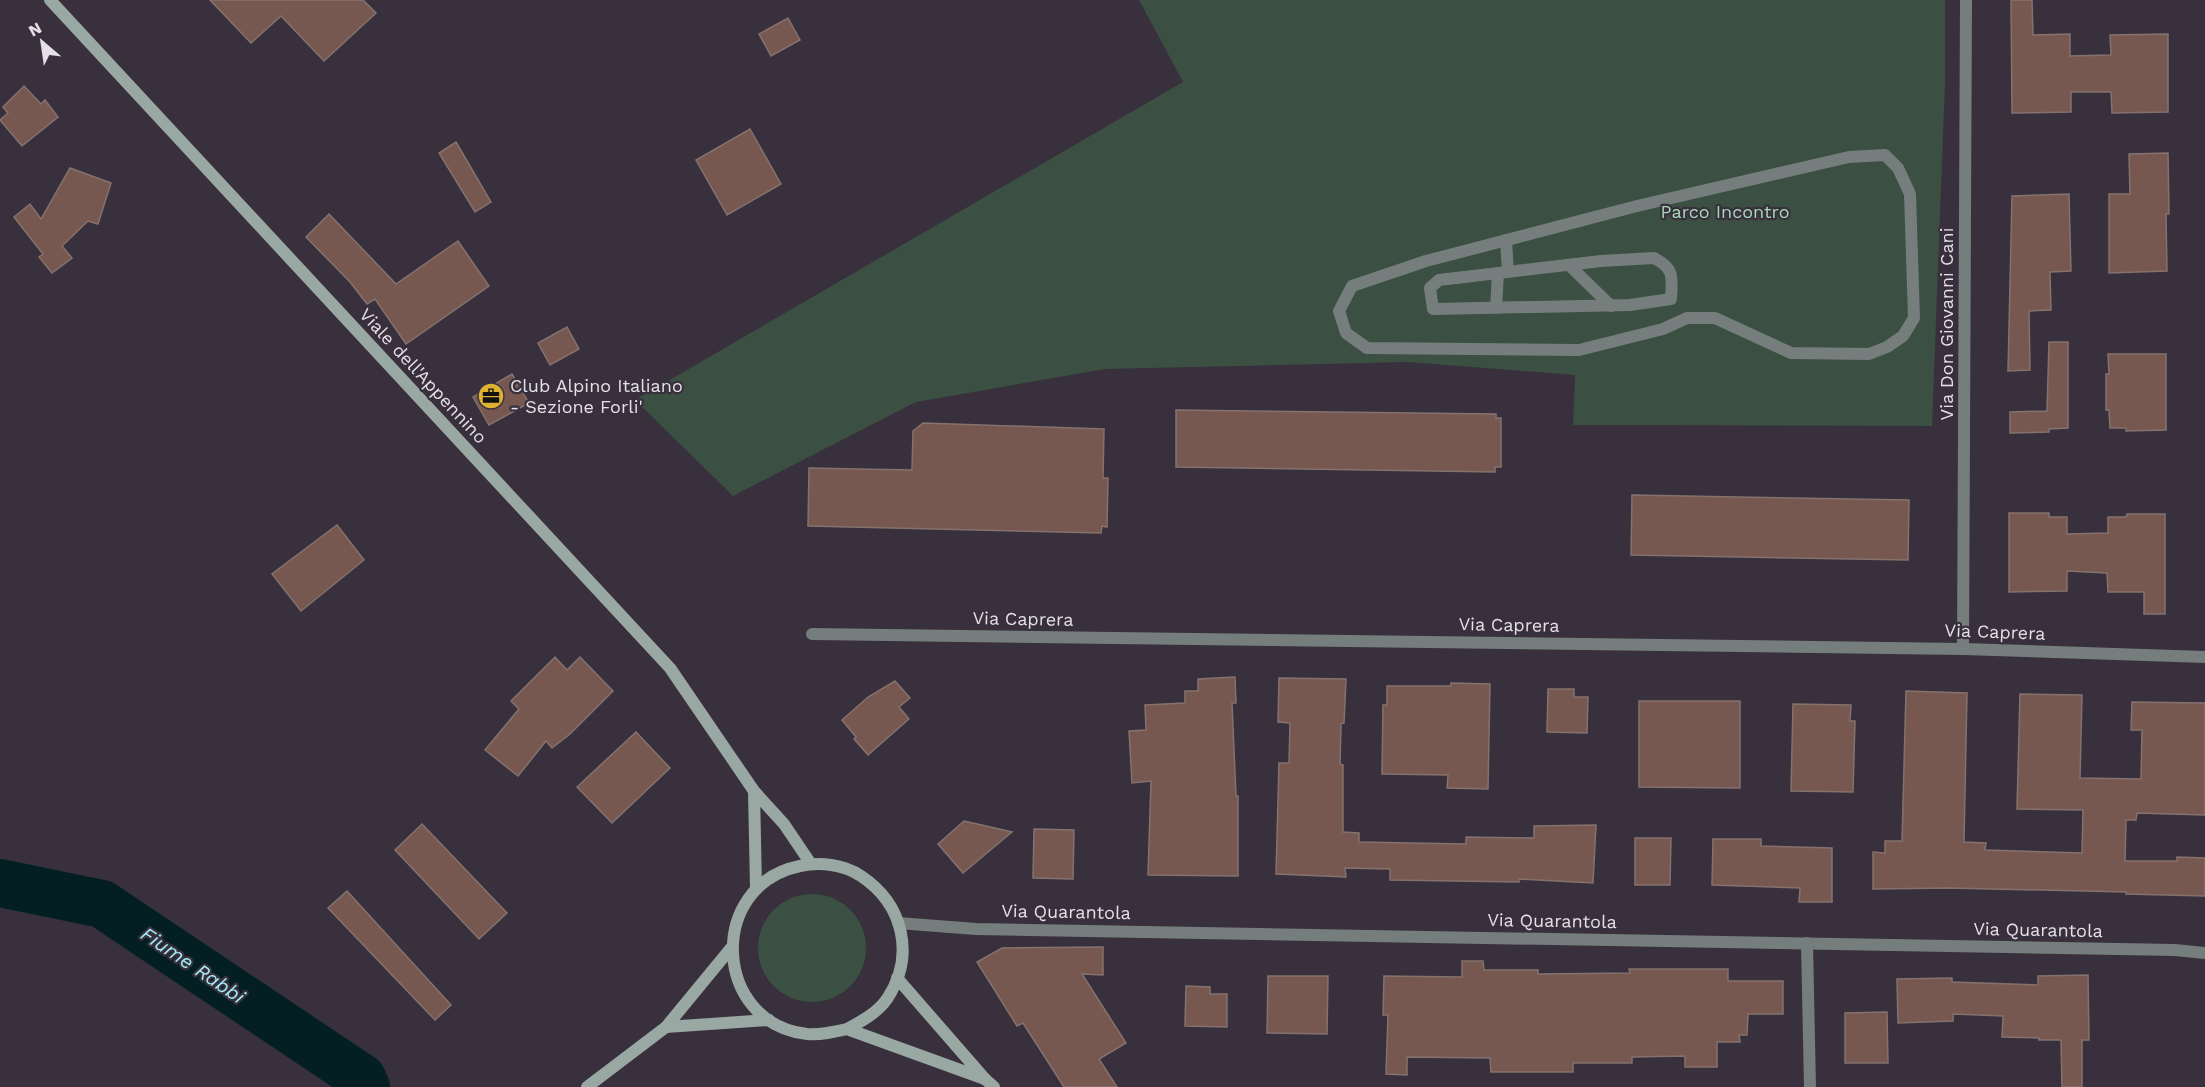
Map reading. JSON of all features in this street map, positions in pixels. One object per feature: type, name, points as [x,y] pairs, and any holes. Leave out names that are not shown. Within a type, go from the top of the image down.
[{"type":"main road","name":"Viale dell'Appennino","points":[[50,0],[670,668],[754,791],[784,824],[811,864]]},
{"type":"main road","points":[[754,791],[756,889]]},
{"type":"main road","points":[[811,864],[834,865],[855,872],[874,885],[889,902],[898,923],[902,941],[902,960],[897,978],[886,1000],[869,1017],[848,1029],[828,1034],[807,1034],[787,1029],[769,1020],[748,1000],[735,975],[731,948],[735,926],[743,906],[756,889],[772,876],[791,868],[811,864]]},
{"type":"main road","points":[[588,1087],[666,1027],[731,948]]},
{"type":"main road","points":[[897,978],[989,1083]]},
{"type":"main road","points":[[666,1027],[769,1020]]},
{"type":"main road","points":[[848,1029],[989,1083]]},
{"type":"street","name":"Via Don Giovanni Cani","points":[[1963,649],[1966,0]]},
{"type":"street","points":[[1885,155],[1898,168],[1910,194],[1914,318],[1903,336],[1887,347],[1869,354],[1791,353],[1715,318],[1687,318],[1663,329],[1579,350],[1367,348],[1347,333],[1339,311],[1352,286],[1426,261],[1506,240],[1637,206],[1849,157],[1885,155]]},
{"type":"street","points":[[1496,308],[1503,273],[1506,240]]},
{"type":"street","points":[[1654,258],[1666,264],[1672,276],[1671,299],[1611,306],[1433,309],[1430,288],[1439,280],[1503,273],[1654,258]]},
{"type":"street","points":[[1569,265],[1611,306]]},
{"type":"street","name":"Via Caprera","points":[[812,634],[1963,649],[2205,657]]},
{"type":"street","name":"Via Quarantola","points":[[898,923],[976,929],[2175,950],[2205,953]]},
{"type":"street","points":[[1807,943],[1810,1087]]},
{"type":"green space","name":"Parco Incontro","points":[[1139,0],[1945,0],[1945,84],[1932,426],[1573,425],[1575,375],[1408,362],[1105,369],[916,402],[733,496],[635,400],[1183,82]]},
{"type":"green space","points":[[812,894],[833,898],[850,910],[862,927],[866,948],[862,969],[850,986],[833,998],[812,1002],[791,998],[774,986],[762,969],[758,948],[762,927],[774,910],[791,898]]},
{"type":"building","points":[[210,0],[363,0],[376,13],[324,61],[281,16],[251,43]]},
{"type":"building","points":[[2011,0],[2032,0],[2033,35],[2070,34],[2070,56],[2111,55],[2110,35],[2168,34],[2168,112],[2112,113],[2111,92],[2071,92],[2071,112],[2012,113]]},
{"type":"building","points":[[788,18],[800,40],[771,56],[759,34]]},
{"type":"building","points":[[24,86],[41,104],[45,100],[58,117],[22,146],[0,120],[8,113],[3,107]]},
{"type":"building","points":[[750,129],[781,184],[727,215],[696,160]]},
{"type":"building","points":[[456,142],[491,202],[475,212],[439,153]]},
{"type":"building","points":[[2168,153],[2167,271],[2109,273],[2109,194],[2130,194],[2129,154]]},
{"type":"building","points":[[70,168],[111,183],[98,224],[88,221],[62,246],[72,258],[52,273],[39,257],[43,254],[14,217],[30,204],[41,219]]},
{"type":"building","points":[[2069,194],[2071,271],[2050,272],[2051,310],[2029,311],[2030,370],[2008,371],[2012,196]]},
{"type":"building","points":[[329,214],[396,284],[458,241],[489,286],[406,344],[375,299],[367,304],[350,282],[306,237]]},
{"type":"building","points":[[567,327],[579,349],[550,365],[538,343]]},
{"type":"building","points":[[2049,342],[2068,342],[2068,428],[2049,429],[2049,432],[2010,433],[2010,412],[2047,411]]},
{"type":"building","points":[[2108,354],[2166,354],[2166,430],[2126,431],[2126,428],[2110,428],[2109,410],[2106,410]]},
{"type":"building","points":[[512,374],[529,403],[489,425],[473,397]]},
{"type":"building","points":[[1176,410],[1496,414],[1496,418],[1501,418],[1501,467],[1495,467],[1495,472],[1176,467]]},
{"type":"building","points":[[923,423],[1104,429],[1103,478],[1108,478],[1107,527],[1102,526],[1101,533],[808,526],[809,468],[912,470],[913,431]]},
{"type":"building","points":[[1632,495],[1909,500],[1908,560],[1631,555]]},
{"type":"building","points":[[2009,513],[2049,513],[2049,517],[2067,517],[2067,534],[2108,533],[2108,517],[2126,517],[2127,514],[2165,514],[2165,614],[2144,614],[2144,592],[2108,592],[2107,573],[2067,571],[2067,591],[2009,592]]},
{"type":"building","points":[[337,525],[364,560],[301,611],[272,574]]},
{"type":"building","points":[[555,657],[567,670],[580,657],[613,691],[570,734],[552,748],[546,741],[518,776],[485,750],[519,709],[511,701]]},
{"type":"building","points":[[1235,677],[1236,703],[1232,703],[1236,796],[1238,796],[1238,876],[1148,875],[1151,781],[1132,783],[1129,731],[1146,730],[1145,705],[1185,703],[1185,691],[1198,691],[1198,679]]},
{"type":"building","points":[[1279,678],[1346,679],[1344,723],[1341,724],[1340,764],[1343,765],[1343,832],[1359,833],[1359,842],[1466,844],[1466,837],[1534,838],[1534,826],[1596,825],[1593,883],[1519,879],[1519,882],[1390,880],[1390,869],[1345,868],[1346,877],[1276,874],[1279,763],[1289,763],[1290,723],[1278,722]]},
{"type":"building","points":[[895,681],[910,698],[899,707],[909,719],[868,755],[842,720],[868,697]]},
{"type":"building","points":[[1451,683],[1490,684],[1488,789],[1447,788],[1448,775],[1382,774],[1383,705],[1387,705],[1387,686],[1451,686]]},
{"type":"building","points":[[1548,689],[1574,689],[1574,697],[1588,697],[1587,733],[1547,732]]},
{"type":"building","points":[[1906,691],[1967,693],[1964,842],[1986,843],[1985,850],[2082,853],[2083,810],[2017,809],[2020,694],[2082,695],[2080,778],[2141,779],[2142,730],[2131,730],[2132,702],[2205,703],[2205,815],[2137,813],[2136,820],[2126,820],[2125,861],[2177,861],[2177,857],[2205,858],[2205,896],[1950,888],[1873,889],[1873,852],[1885,853],[1885,841],[1902,841]]},
{"type":"building","points":[[1639,701],[1740,701],[1740,788],[1639,787]]},
{"type":"building","points":[[1793,704],[1851,705],[1850,721],[1855,721],[1853,792],[1791,791]]},
{"type":"building","points":[[636,732],[670,768],[612,823],[577,787]]},
{"type":"building","points":[[964,821],[1012,832],[963,873],[938,844]]},
{"type":"building","points":[[422,824],[507,913],[479,939],[395,850]]},
{"type":"building","points":[[1034,829],[1074,830],[1073,879],[1033,878]]},
{"type":"building","points":[[1635,838],[1671,838],[1670,885],[1635,885]]},
{"type":"building","points":[[1713,839],[1761,839],[1761,846],[1832,848],[1832,902],[1799,902],[1800,888],[1712,885]]},
{"type":"building","points":[[347,891],[451,1005],[435,1020],[328,908]]},
{"type":"building","points":[[1103,947],[1103,975],[1082,974],[1126,1043],[1099,1059],[1117,1087],[1064,1087],[1023,1023],[1017,1026],[977,962],[1002,948]]},
{"type":"building","points":[[1462,961],[1483,961],[1484,970],[1538,970],[1538,974],[1630,973],[1629,969],[1728,969],[1728,981],[1783,981],[1783,1014],[1748,1014],[1747,1035],[1739,1035],[1740,1042],[1717,1042],[1717,1067],[1685,1067],[1685,1056],[1632,1057],[1632,1063],[1573,1063],[1573,1072],[1491,1072],[1490,1058],[1407,1057],[1407,1075],[1386,1074],[1388,1015],[1383,1015],[1384,976],[1462,977]]},
{"type":"building","points":[[2088,975],[2089,1040],[2082,1040],[2082,1087],[2062,1087],[2061,1040],[2002,1037],[2003,1016],[1953,1014],[1953,1021],[1898,1023],[1897,979],[1952,978],[1952,982],[2038,985],[2038,976]]},
{"type":"building","points":[[1268,976],[1328,976],[1327,1034],[1267,1033]]},
{"type":"building","points":[[1186,986],[1210,987],[1210,994],[1227,994],[1227,1027],[1185,1026]]},
{"type":"building","points":[[1887,1012],[1888,1063],[1845,1063],[1845,1013]]},
{"type":"waterway","name":"Fiume Rabbi","points":[[0,883],[102,904],[362,1078],[366,1087]]},
{"type":"place","name":"Club Alpino Italiano - Sezione Forli'","points":[[491,396]]}]
